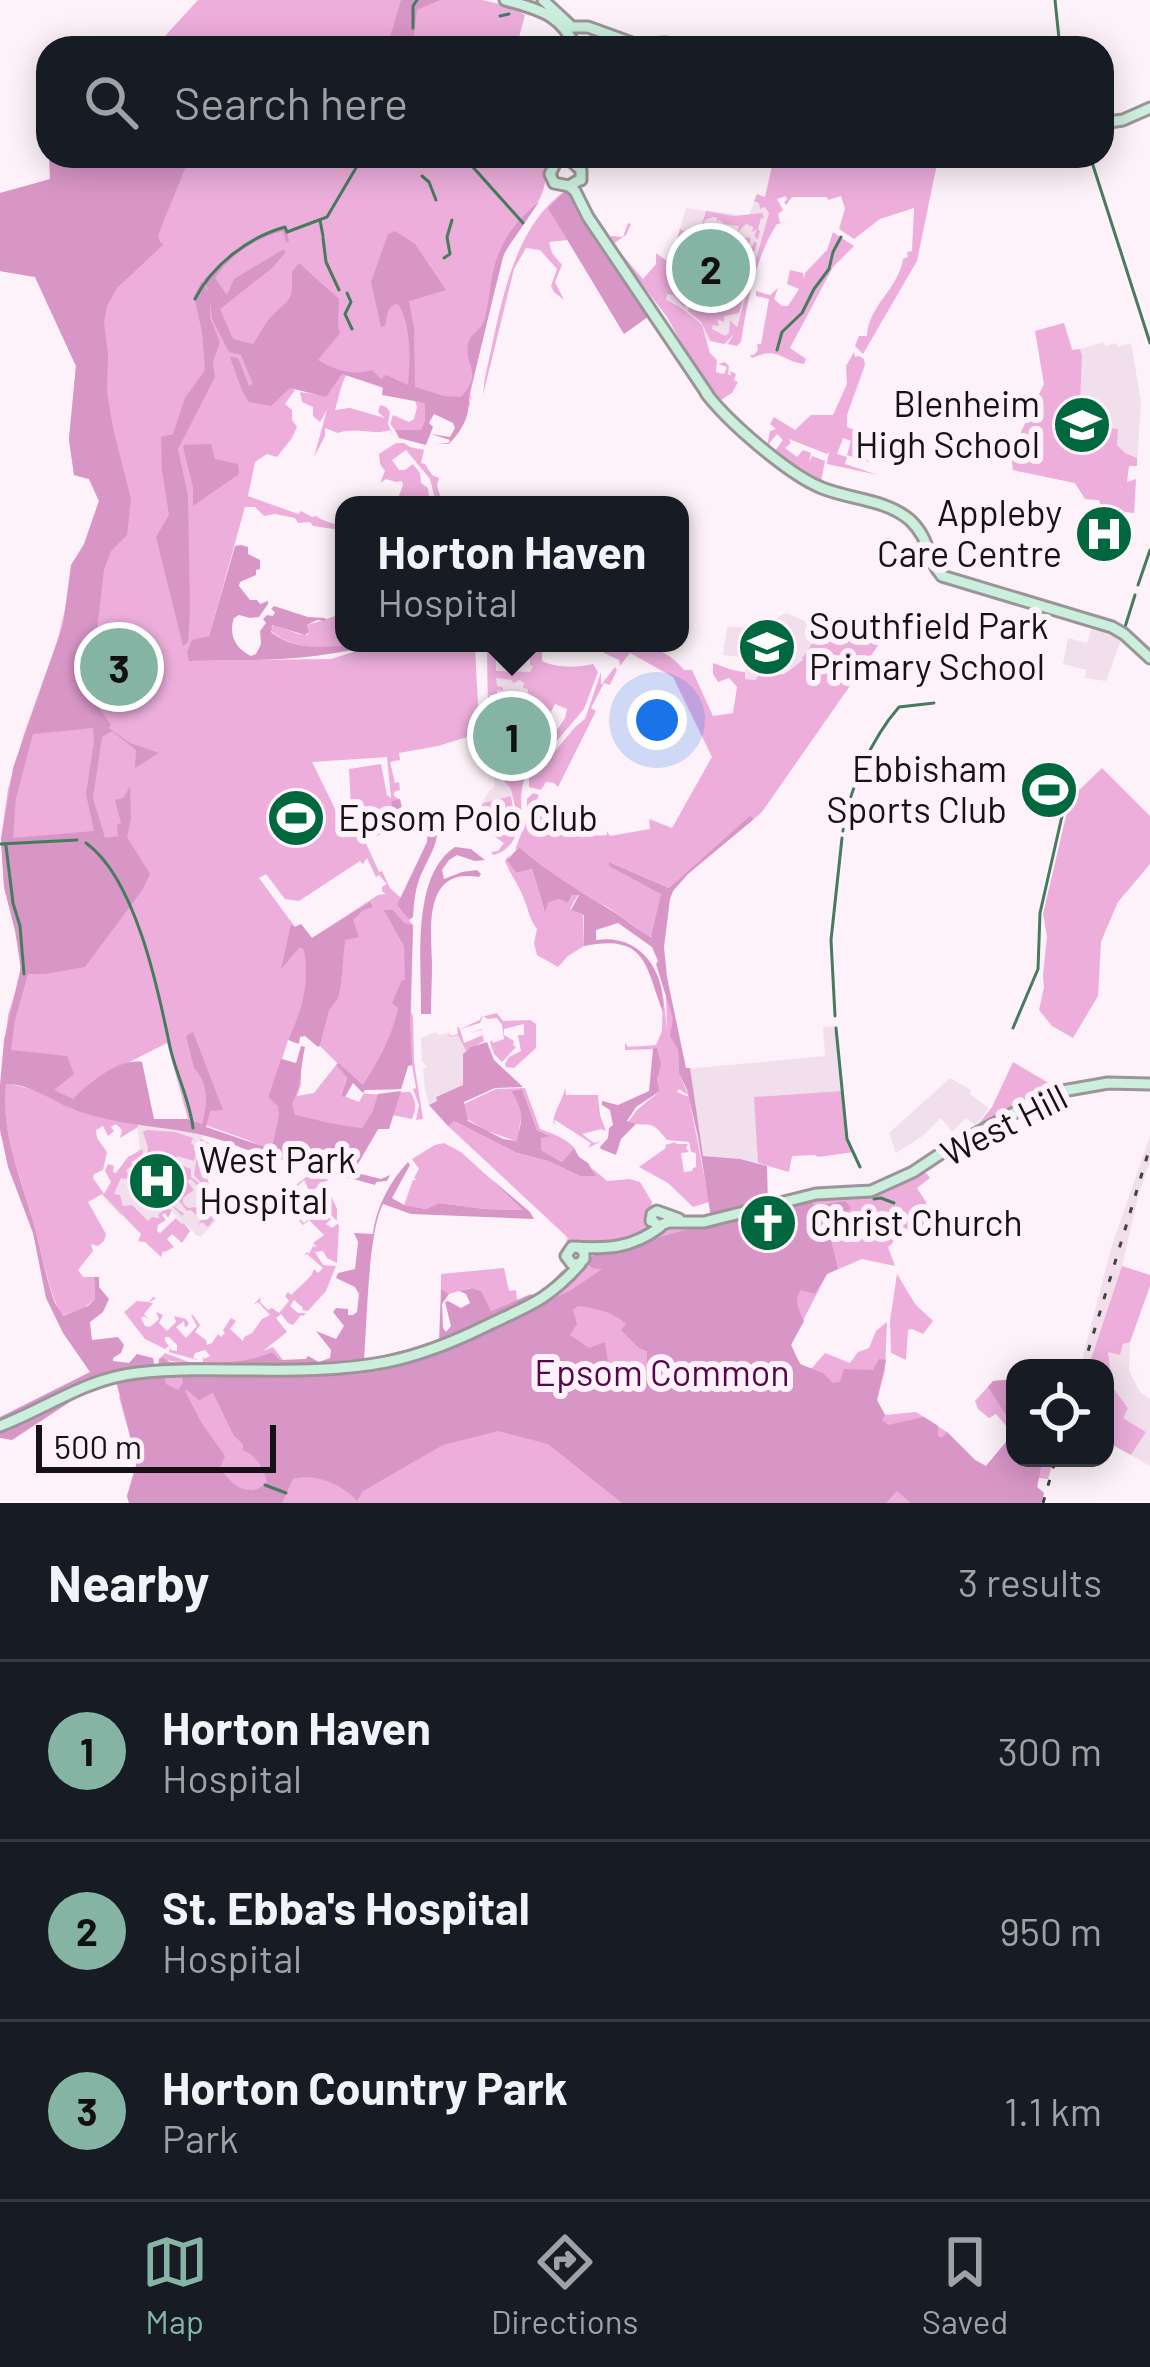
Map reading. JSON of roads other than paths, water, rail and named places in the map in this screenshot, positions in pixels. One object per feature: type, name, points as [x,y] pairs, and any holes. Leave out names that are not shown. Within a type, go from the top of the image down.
[{"type":"main road","points":[[505,0],[554,18],[570,36]]},
{"type":"main road","points":[[543,0],[568,24],[609,36]]},
{"type":"main road","points":[[574,36],[580,28]]},
{"type":"main road","points":[[596,32],[598,36]]},
{"type":"main road","points":[[1114,121],[1150,108]]},
{"type":"main road","points":[[554,168],[553,182],[569,186],[579,198],[706,393],[761,446],[806,481],[886,505],[907,518],[925,537],[942,576],[1112,627],[1150,658]]},
{"type":"main road","points":[[578,168],[579,198]]},
{"type":"main road","points":[[569,186],[580,179]]},
{"type":"main road","name":"West Hill","points":[[663,1220],[697,1222],[799,1197],[866,1193],[913,1172],[1051,1093],[1108,1083],[1150,1084]]},
{"type":"main road","points":[[642,1238],[651,1228],[651,1219],[657,1226],[663,1220]]},
{"type":"main road","points":[[0,1426],[81,1387],[138,1373],[387,1362],[453,1342],[537,1303],[561,1286],[579,1258],[642,1238],[663,1220]]},
{"type":"waterway","points":[[413,28],[417,0]]},
{"type":"waterway","points":[[1055,0],[1059,36]]},
{"type":"waterway","points":[[500,16],[509,14]]},
{"type":"waterway","points":[[195,299],[221,264],[245,245],[285,227],[287,232],[327,217],[356,168]]},
{"type":"waterway","points":[[474,168],[523,223]]},
{"type":"waterway","points":[[1094,168],[1150,343]]},
{"type":"waterway","points":[[422,176],[436,200]]},
{"type":"waterway","points":[[320,220],[323,236]]},
{"type":"waterway","points":[[444,258],[450,254],[447,237],[452,220]]},
{"type":"waterway","points":[[777,350],[782,332],[802,313],[829,269],[841,237]]},
{"type":"waterway","points":[[323,238],[326,262],[339,290]]},
{"type":"waterway","points":[[347,293],[351,302],[345,314],[352,329]]},
{"type":"waterway","points":[[1138,585],[1150,550]]},
{"type":"waterway","points":[[1125,627],[1135,595]]},
{"type":"waterway","points":[[843,831],[850,798],[879,734],[899,707],[934,703]]},
{"type":"waterway","points":[[1013,1028],[1038,969],[1040,913],[1067,794]]},
{"type":"waterway","points":[[835,1016],[831,940],[842,838]]},
{"type":"waterway","points":[[0,844],[77,840]]},
{"type":"waterway","points":[[86,843],[118,881],[142,936],[193,1128]]},
{"type":"waterway","points":[[6,846],[24,974]]},
{"type":"waterway","points":[[836,1028],[847,1139],[860,1167]]},
{"type":"waterway","points":[[874,1199],[894,1203]]},
{"type":"waterway","points":[[265,1485],[286,1493]]},
{"type":"railway","points":[[1086,1359],[1150,1147]]},
{"type":"railway","points":[[1043,1503],[1053,1467]]},
{"type":"place","name":"St. Ebba's Hospital","points":[[711,268]]},
{"type":"place","name":"Blenheim High School","points":[[1082,425]]},
{"type":"place","name":"Appleby Care Centre","points":[[1104,534]]},
{"type":"place","name":"Southfield Park Primary School","points":[[767,647]]},
{"type":"place","name":"Horton Country Park","points":[[119,667]]},
{"type":"place","name":"Horton Haven","points":[[512,736]]},
{"type":"place","name":"Ebbisham Sports Club","points":[[1049,790]]},
{"type":"place","name":"Epsom Polo Club","points":[[296,818]]},
{"type":"place","name":"West Park Hospital","points":[[157,1181]]},
{"type":"place","name":"Christ Church","points":[[768,1223]]},
{"type":"park label","name":"Epsom Common","points":[[662,1373]]}]
